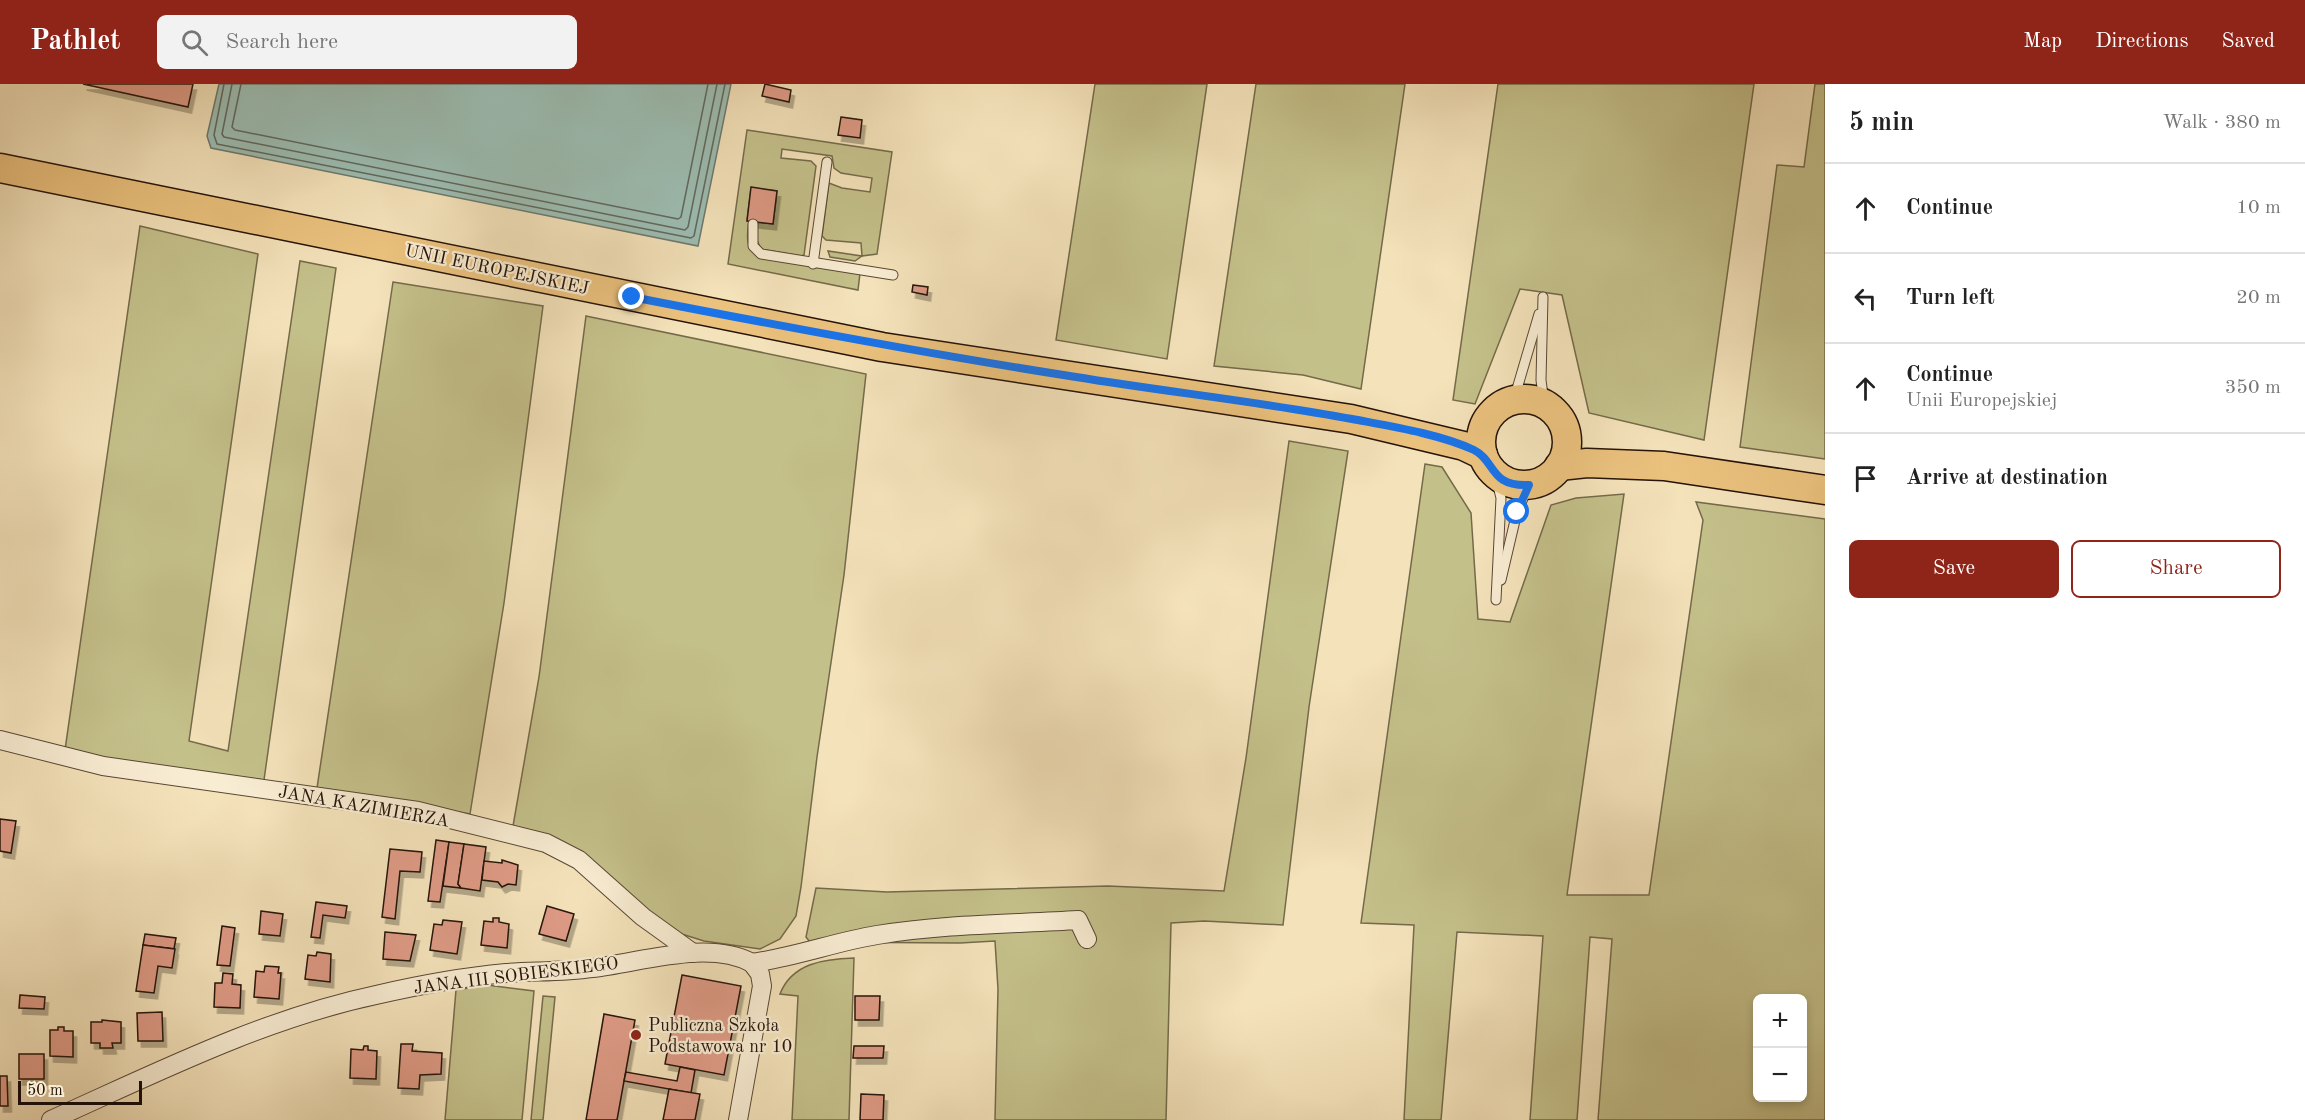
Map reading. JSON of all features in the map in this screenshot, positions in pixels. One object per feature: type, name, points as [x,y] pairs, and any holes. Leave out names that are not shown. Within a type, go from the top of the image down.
[{"type":"main road","name":"UNII EUROPEJSKIEJ","points":[[0,168],[882,346],[1351,419],[1464,446],[1489,465]]},
{"type":"main road","points":[[1527,398],[1544,403],[1559,416],[1566,435],[1566,451],[1559,466],[1544,480],[1529,485],[1506,482],[1489,465],[1480,436],[1488,416],[1501,404],[1514,399],[1527,398]]},
{"type":"main road","name":"UNII EUROPEJSKIEJ","points":[[1351,419],[1455,424],[1488,416]]},
{"type":"main road","points":[[1566,435],[1590,445],[1664,466]]},
{"type":"main road","points":[[1559,466],[1587,463],[1664,466],[1825,490]]},
{"type":"street","name":"JANA KAZIMIERZA","points":[[0,740],[103,766],[418,811],[546,843],[579,860],[643,917],[693,953]]},
{"type":"street","points":[[738,1120],[762,986],[760,974],[752,963],[790,958],[875,935],[919,930],[1078,920],[1087,939]]},
{"type":"street","name":"JANA III SOBIESKIEGO","points":[[51,1120],[190,1058],[324,1008],[374,995],[472,977],[592,968],[693,953],[720,954],[752,963]]},
{"type":"lane","points":[[813,264],[827,162]]},
{"type":"lane","points":[[753,224],[752,239],[756,250],[761,254],[893,275]]},
{"type":"lane","points":[[1514,399],[1543,297],[1541,380],[1544,403]]},
{"type":"lane","points":[[1489,465],[1501,498],[1497,600],[1517,512],[1529,485]]},
{"type":"shaded area","points":[[1095,84],[1207,84],[1167,359],[1056,340]]},
{"type":"shaded area","points":[[1256,84],[1405,84],[1361,389],[1303,375],[1214,366]]},
{"type":"shaded area","points":[[1498,84],[1754,84],[1704,440],[1589,413],[1562,295],[1520,289],[1475,404],[1453,400]]},
{"type":"shaded area","points":[[1815,84],[1825,84],[1825,459],[1740,447],[1777,165],[1804,167]]},
{"type":"shaded area","points":[[747,130],[892,152],[877,254],[862,256],[861,243],[826,240],[822,236],[829,183],[842,188],[870,192],[872,178],[841,173],[834,168],[832,156],[782,149],[781,158],[811,161],[816,166],[804,255],[761,249],[756,238],[758,222],[773,224],[777,191],[751,188],[747,236],[750,249],[757,256],[860,273],[858,290],[728,264]]},
{"type":"shaded area","points":[[140,226],[258,254],[189,741],[228,751],[300,261],[336,268],[264,780],[138,765],[65,750]]},
{"type":"shaded area","points":[[828,251],[862,256],[855,261],[830,257]]},
{"type":"shaded area","points":[[393,282],[543,306],[504,603],[470,814],[317,788]]},
{"type":"shaded area","points":[[586,316],[866,374],[844,575],[796,916],[780,939],[760,949],[704,941],[672,931],[513,826],[539,677]]},
{"type":"shaded area","points":[[1289,441],[1348,451],[1309,707],[1283,925],[1204,921],[1171,923],[1166,1120],[995,1120],[998,989],[995,941],[960,943],[810,942],[806,937],[816,888],[887,892],[1108,886],[1224,891],[1246,758]]},
{"type":"shaded area","points":[[1425,464],[1442,467],[1471,513],[1478,619],[1510,622],[1551,505],[1576,498],[1624,494],[1567,895],[1649,895],[1703,520],[1696,502],[1825,519],[1825,1120],[1598,1120],[1612,939],[1590,937],[1577,1120],[1530,1120],[1543,936],[1457,932],[1441,1120],[1404,1120],[1414,925],[1361,923]]},
{"type":"shaded area","points":[[854,958],[849,1120],[792,1120],[798,996],[780,994],[792,975],[801,969],[821,962]]},
{"type":"shaded area","points":[[487,985],[534,991],[522,1120],[445,1120],[456,990]]},
{"type":"shaded area","points":[[543,996],[555,997],[543,1120],[531,1120]]},
{"type":"water","points":[[219,84],[731,84],[698,246],[211,148],[207,136]]},
{"type":"building","points":[[83,84],[193,84],[188,107]]},
{"type":"building","points":[[765,84],[791,90],[789,102],[762,96]]},
{"type":"building","points":[[841,117],[862,120],[860,138],[838,135]]},
{"type":"building","points":[[751,187],[777,191],[773,224],[747,221]]},
{"type":"building","points":[[913,285],[928,287],[927,295],[912,292]]},
{"type":"building","points":[[0,819],[16,821],[11,853],[0,851]]},
{"type":"building","points":[[436,840],[449,842],[440,902],[428,901]]},
{"type":"building","points":[[449,842],[464,844],[458,884],[461,888],[443,886]]},
{"type":"building","points":[[464,844],[486,847],[480,891],[461,888],[458,884]]},
{"type":"building","points":[[390,849],[422,852],[420,872],[400,871],[395,919],[382,917]]},
{"type":"building","points":[[502,860],[518,865],[516,885],[508,884],[502,887],[498,882],[482,880],[484,861],[502,863]]},
{"type":"building","points":[[316,902],[347,906],[345,918],[323,915],[320,938],[311,937]]},
{"type":"building","points":[[547,906],[574,914],[566,941],[539,934]]},
{"type":"building","points":[[261,911],[283,914],[280,936],[259,934]]},
{"type":"building","points":[[493,918],[499,918],[499,922],[509,924],[507,948],[481,945],[484,921],[493,922]]},
{"type":"building","points":[[443,920],[462,922],[457,954],[430,950],[434,924],[442,925]]},
{"type":"building","points":[[222,926],[235,928],[230,966],[217,965]]},
{"type":"building","points":[[385,932],[416,935],[410,961],[383,959]]},
{"type":"building","points":[[145,934],[176,938],[174,949],[143,945]]},
{"type":"building","points":[[143,945],[175,949],[172,968],[158,966],[154,993],[136,991]]},
{"type":"building","points":[[317,952],[331,954],[330,982],[305,979],[308,955],[316,956]]},
{"type":"building","points":[[265,966],[279,967],[278,973],[281,973],[279,999],[254,997],[256,971],[264,972]]},
{"type":"building","points":[[223,973],[233,974],[232,984],[241,985],[240,1008],[214,1007],[215,983],[222,983]]},
{"type":"building","points":[[682,975],[741,986],[724,1075],[665,1064]]},
{"type":"building","points":[[20,995],[45,997],[44,1009],[19,1008]]},
{"type":"building","points":[[855,996],[880,996],[879,1020],[855,1020]]},
{"type":"building","points":[[162,1012],[163,1041],[138,1041],[137,1013]]},
{"type":"building","points":[[604,1014],[635,1020],[617,1120],[586,1120]]},
{"type":"building","points":[[102,1020],[121,1022],[121,1043],[112,1043],[113,1048],[100,1048],[100,1043],[91,1043],[91,1022],[102,1022]]},
{"type":"building","points":[[58,1027],[64,1027],[64,1031],[73,1031],[73,1057],[50,1056],[50,1030],[58,1030]]},
{"type":"building","points":[[401,1044],[413,1044],[412,1051],[442,1053],[441,1074],[420,1075],[419,1089],[398,1088]]},
{"type":"building","points":[[364,1046],[368,1046],[368,1050],[377,1051],[376,1079],[350,1078],[351,1049],[363,1050]]},
{"type":"building","points":[[854,1046],[884,1046],[883,1058],[853,1058]]},
{"type":"building","points":[[19,1054],[44,1054],[44,1079],[19,1079]]},
{"type":"building","points":[[680,1067],[695,1070],[691,1093],[624,1081],[626,1072],[677,1081]]},
{"type":"building","points":[[0,1076],[7,1076],[8,1106],[0,1106]]},
{"type":"building","points":[[669,1089],[700,1094],[695,1120],[663,1120]]},
{"type":"building","points":[[861,1094],[884,1095],[883,1120],[860,1120]]},
{"type":"place","name":"Publiczna Szkoła Podstawowa nr 10","points":[[636,1035]]},
{"type":"route","points":[[632,297],[882,346],[1351,419],[1405,431],[1464,446],[1482,455],[1486,464],[1506,482],[1529,485],[1517,512]]}]
